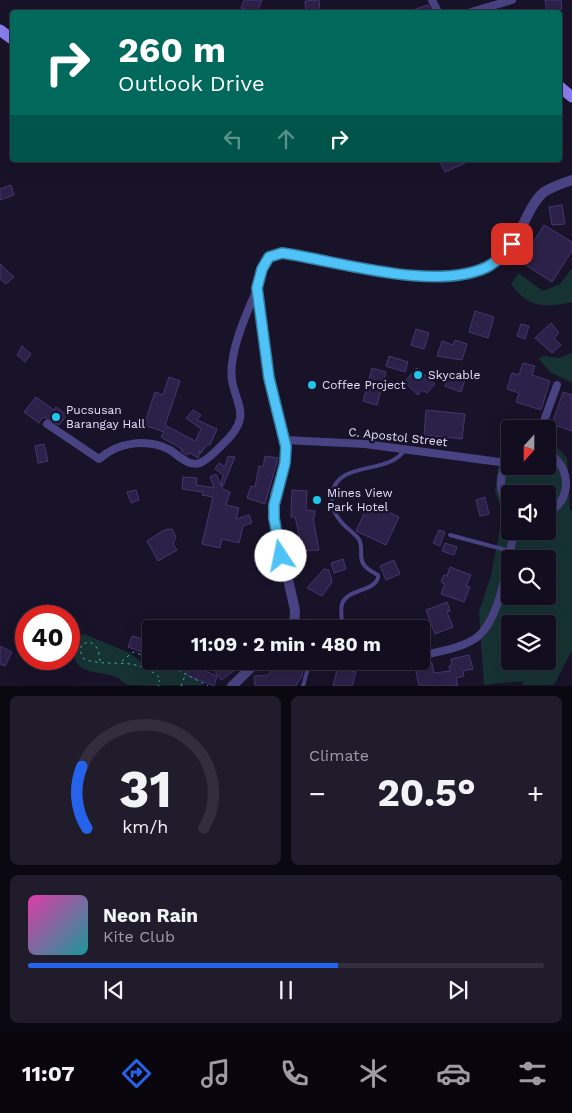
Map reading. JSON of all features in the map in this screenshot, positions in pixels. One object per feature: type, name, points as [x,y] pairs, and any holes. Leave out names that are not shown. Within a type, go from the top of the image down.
[{"type":"main road","points":[[562,89],[572,97]]},
{"type":"street","points":[[478,10],[512,0]]},
{"type":"street","points":[[46,424],[99,459],[110,449],[135,443],[162,446],[191,463],[197,464],[204,461],[234,435],[240,424],[241,413],[232,380],[232,364],[262,269],[269,257],[282,253],[369,269],[452,276],[486,267],[498,260],[512,244],[543,193],[572,180]]},
{"type":"street","points":[[257,288],[269,378],[285,440],[285,463],[275,495],[274,518],[294,610],[294,620]]},
{"type":"street","points":[[544,420],[557,385]]},
{"type":"street","name":"C. Apostol Street","points":[[285,440],[365,444],[501,461]]},
{"type":"street","points":[[556,460],[563,466],[572,469]]},
{"type":"street","points":[[556,509],[570,489],[563,466]]},
{"type":"street","points":[[430,654],[454,648],[477,637],[488,623],[497,603],[501,587]]},
{"type":"street","points":[[232,686],[246,670]]},
{"type":"lane","points":[[342,620],[344,600],[374,584],[378,575],[363,565],[360,557],[362,548],[358,537],[338,518],[332,507],[333,489],[336,482],[345,475],[398,459],[405,448]]},
{"type":"lane","points":[[450,535],[506,550]]},
{"type":"lane","points":[[303,686],[307,670]]},
{"type":"path","points":[[100,660],[99,652],[95,645],[90,642],[82,644],[80,651],[84,659],[91,662],[100,660],[107,663],[121,662],[152,671],[161,680],[157,684],[159,686]]},
{"type":"path","points":[[121,662],[133,652],[142,655]]},
{"type":"path","points":[[177,670],[208,686]]},
{"type":"path","points":[[181,686],[186,675]]},
{"type":"green space","points":[[572,268],[572,302],[553,305],[538,304],[525,298],[511,285],[518,273],[543,291],[560,284]]},
{"type":"green space","points":[[572,353],[572,383],[550,372],[539,359],[543,356],[560,358]]},
{"type":"green space","points":[[556,446],[567,458],[570,510],[572,512],[572,650],[554,685],[522,685],[523,681],[484,685],[479,612],[491,575],[501,524],[501,540],[556,540],[556,485],[501,485],[501,508],[495,491],[499,461],[501,459],[501,475],[556,475]]},
{"type":"green space","points":[[84,634],[130,653],[142,662],[142,670],[185,670],[203,685],[129,685],[116,677],[90,671],[80,666],[80,637]]},
{"type":"building","points":[[244,0],[262,0],[258,10],[241,8]]},
{"type":"building","points":[[319,0],[320,10],[306,10],[305,1]]},
{"type":"building","points":[[545,0],[561,0],[562,9],[547,10]]},
{"type":"building","points":[[428,5],[431,10],[412,10]]},
{"type":"building","points":[[440,162],[468,162],[445,172]]},
{"type":"building","points":[[11,185],[14,195],[0,200],[0,189]]},
{"type":"building","points":[[562,205],[565,224],[552,225],[549,207]]},
{"type":"building","points":[[544,225],[572,242],[572,251],[552,282],[521,262]]},
{"type":"building","points":[[0,264],[14,277],[6,284],[0,279]]},
{"type":"building","points":[[475,311],[494,317],[488,338],[469,332]]},
{"type":"building","points":[[551,323],[559,333],[554,338],[561,345],[552,353],[535,338]]},
{"type":"building","points":[[521,324],[529,326],[525,339],[517,336]]},
{"type":"building","points":[[416,329],[429,333],[424,349],[411,345]]},
{"type":"building","points":[[455,340],[467,344],[462,360],[437,356],[442,341],[453,345]]},
{"type":"building","points":[[22,346],[31,354],[25,362],[17,355]]},
{"type":"building","points":[[389,356],[408,362],[405,372],[386,366]]},
{"type":"building","points":[[523,363],[535,366],[532,375],[550,381],[541,410],[516,402],[519,393],[507,389],[512,373],[519,375]]},
{"type":"building","points":[[372,368],[386,372],[377,405],[363,401]]},
{"type":"building","name":"Skycable","points":[[417,368],[435,384],[427,393],[422,390],[418,395],[404,382]]},
{"type":"building","points":[[449,375],[465,380],[461,392],[445,386]]},
{"type":"building","points":[[169,377],[180,381],[165,425],[195,441],[201,429],[186,418],[193,410],[201,415],[197,420],[217,429],[210,445],[208,444],[200,454],[200,451],[198,458],[190,453],[187,455],[181,451],[182,449],[161,437],[164,432],[144,425],[155,392],[163,395]]},
{"type":"building","points":[[563,392],[572,395],[572,431],[556,425],[556,420],[553,420]]},
{"type":"building","points":[[36,397],[54,410],[56,407],[67,415],[59,425],[43,417],[39,423],[24,412]]},
{"type":"building","points":[[426,410],[465,414],[462,439],[424,435]]},
{"type":"building","points":[[44,444],[48,461],[38,463],[35,446]]},
{"type":"building","points":[[228,456],[235,457],[223,486],[221,485],[223,475],[215,469],[219,463],[225,467]]},
{"type":"building","points":[[265,456],[278,458],[265,504],[247,498],[251,486],[255,487],[259,466],[263,467]]},
{"type":"building","points":[[216,474],[223,489],[230,492],[226,505],[239,508],[236,519],[249,515],[252,523],[243,526],[239,543],[222,539],[220,548],[202,544],[213,497],[202,495],[203,492],[182,489],[183,477],[197,478],[196,485],[214,488],[210,477]]},
{"type":"building","points":[[136,490],[139,500],[131,503],[127,492]]},
{"type":"building","points":[[292,490],[307,491],[306,510],[315,511],[313,518],[319,550],[303,551],[295,517],[291,517]]},
{"type":"building","points":[[485,497],[489,514],[480,516],[476,500]]},
{"type":"building","points":[[369,503],[399,517],[386,545],[356,531]]},
{"type":"building","points":[[172,529],[176,537],[173,544],[177,550],[158,561],[147,541],[164,530]]},
{"type":"building","points":[[439,530],[445,532],[440,546],[433,543]]},
{"type":"building","points":[[445,543],[457,547],[454,555],[442,551]]},
{"type":"building","points":[[343,559],[346,569],[334,573],[331,563]]},
{"type":"building","points":[[394,560],[400,574],[386,580],[380,566]]},
{"type":"building","points":[[450,567],[471,575],[466,586],[470,587],[464,602],[441,594],[445,584],[441,582],[444,575],[447,576]]},
{"type":"building","points":[[324,569],[329,570],[332,582],[322,596],[307,588]]},
{"type":"building","points":[[447,602],[450,611],[447,612],[453,627],[435,634],[426,610]]},
{"type":"building","points":[[132,636],[142,639],[142,652],[128,647]]},
{"type":"building","points":[[0,646],[12,652],[5,666],[0,664]]},
{"type":"building","points":[[469,655],[473,669],[463,671],[464,676],[456,678],[458,686],[419,686],[416,670],[430,670],[430,663],[432,663],[434,673],[450,671],[451,659]]},
{"type":"building","points":[[188,670],[202,670],[217,676],[214,686],[186,675]]},
{"type":"building","points":[[214,670],[235,670],[221,680]]},
{"type":"building","points":[[272,670],[303,670],[302,676],[296,686],[255,686],[254,676],[268,675]]},
{"type":"building","points":[[337,670],[356,672],[352,686],[333,686]]},
{"type":"place","name":"Skycable","points":[[418,375]]},
{"type":"place","name":"Coffee Project","points":[[312,385]]},
{"type":"place","name":"Pucsusan Barangay Hall","points":[[56,417]]},
{"type":"place","name":"Mines View Park Hotel","points":[[317,500]]},
{"type":"route","points":[[281,556],[274,518],[274,505],[275,495],[285,463],[286,447],[269,378],[257,288],[258,279],[269,257],[282,253],[369,269],[416,275],[452,276],[486,267],[498,260],[512,244]]}]
